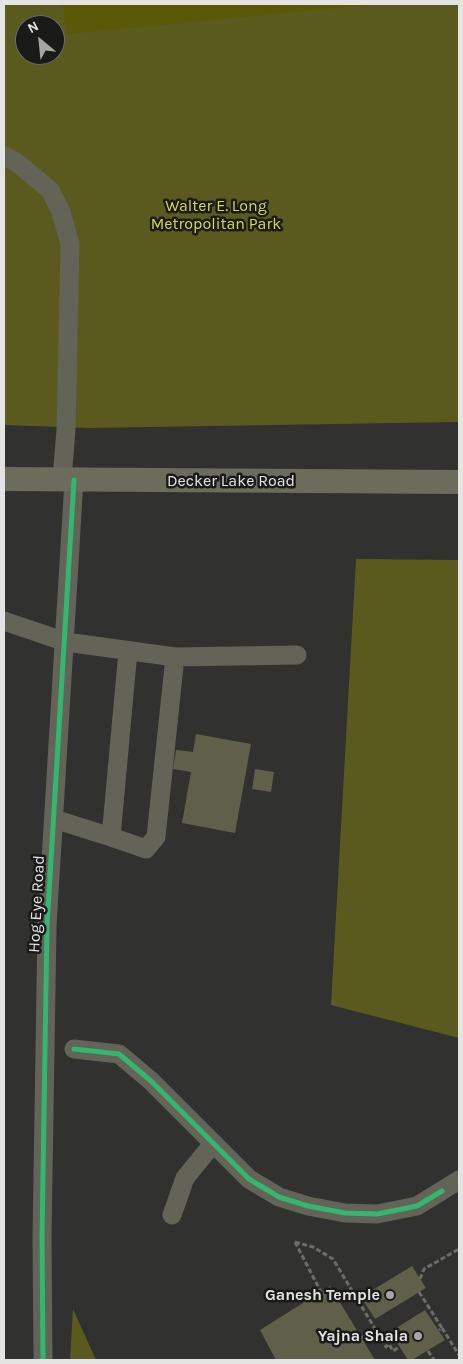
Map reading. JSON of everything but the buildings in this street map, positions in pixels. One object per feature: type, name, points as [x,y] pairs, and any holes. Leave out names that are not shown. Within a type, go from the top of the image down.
[{"type":"main road","name":"Decker Lake Road","points":[[4,479],[459,482]]},
{"type":"street","name":"Hog Eye Road","points":[[4,156],[16,162],[50,190],[61,212],[70,244],[66,430],[68,480],[66,642],[47,936],[42,1237],[43,1360]]},
{"type":"street","points":[[4,620],[66,642],[175,657],[297,656]]},
{"type":"street","points":[[111,837],[128,651]]},
{"type":"street","points":[[54,819],[146,849],[156,837],[175,657]]},
{"type":"street","points":[[74,1049],[119,1054],[151,1082],[249,1180],[279,1197],[291,1207],[345,1213],[377,1214],[417,1206],[459,1180]]},
{"type":"street","points":[[172,1215],[185,1178],[212,1145]]},
{"type":"path","points":[[321,1292],[295,1242],[313,1247],[333,1259],[386,1347],[389,1344],[393,1351],[399,1347]]},
{"type":"path","points":[[420,1279],[424,1269],[459,1249]]},
{"type":"path","points":[[419,1292],[459,1355]]},
{"type":"path","points":[[361,1338],[375,1330]]},
{"type":"path","points":[[428,1351],[434,1360]]},
{"type":"green space","name":"Walter E. Long Metropolitan Park","points":[[4,4],[459,4],[459,422],[88,428],[4,425]]},
{"type":"green space","points":[[356,559],[459,560],[459,1038],[331,1005]]},
{"type":"green space","points":[[73,1309],[96,1360],[70,1360]]},
{"type":"shaded area","points":[[62,4],[380,4],[68,34]]},
{"type":"cycle path","points":[[43,1360],[42,1237],[47,926],[74,480]]},
{"type":"cycle path","points":[[74,1049],[119,1054],[151,1081],[249,1179],[279,1197],[308,1206],[345,1213],[377,1214],[417,1206],[442,1191]]},
{"type":"place","name":"Ganesh Temple","points":[[390,1295]]},
{"type":"place","name":"Yajna Shala","points":[[418,1336]]}]
